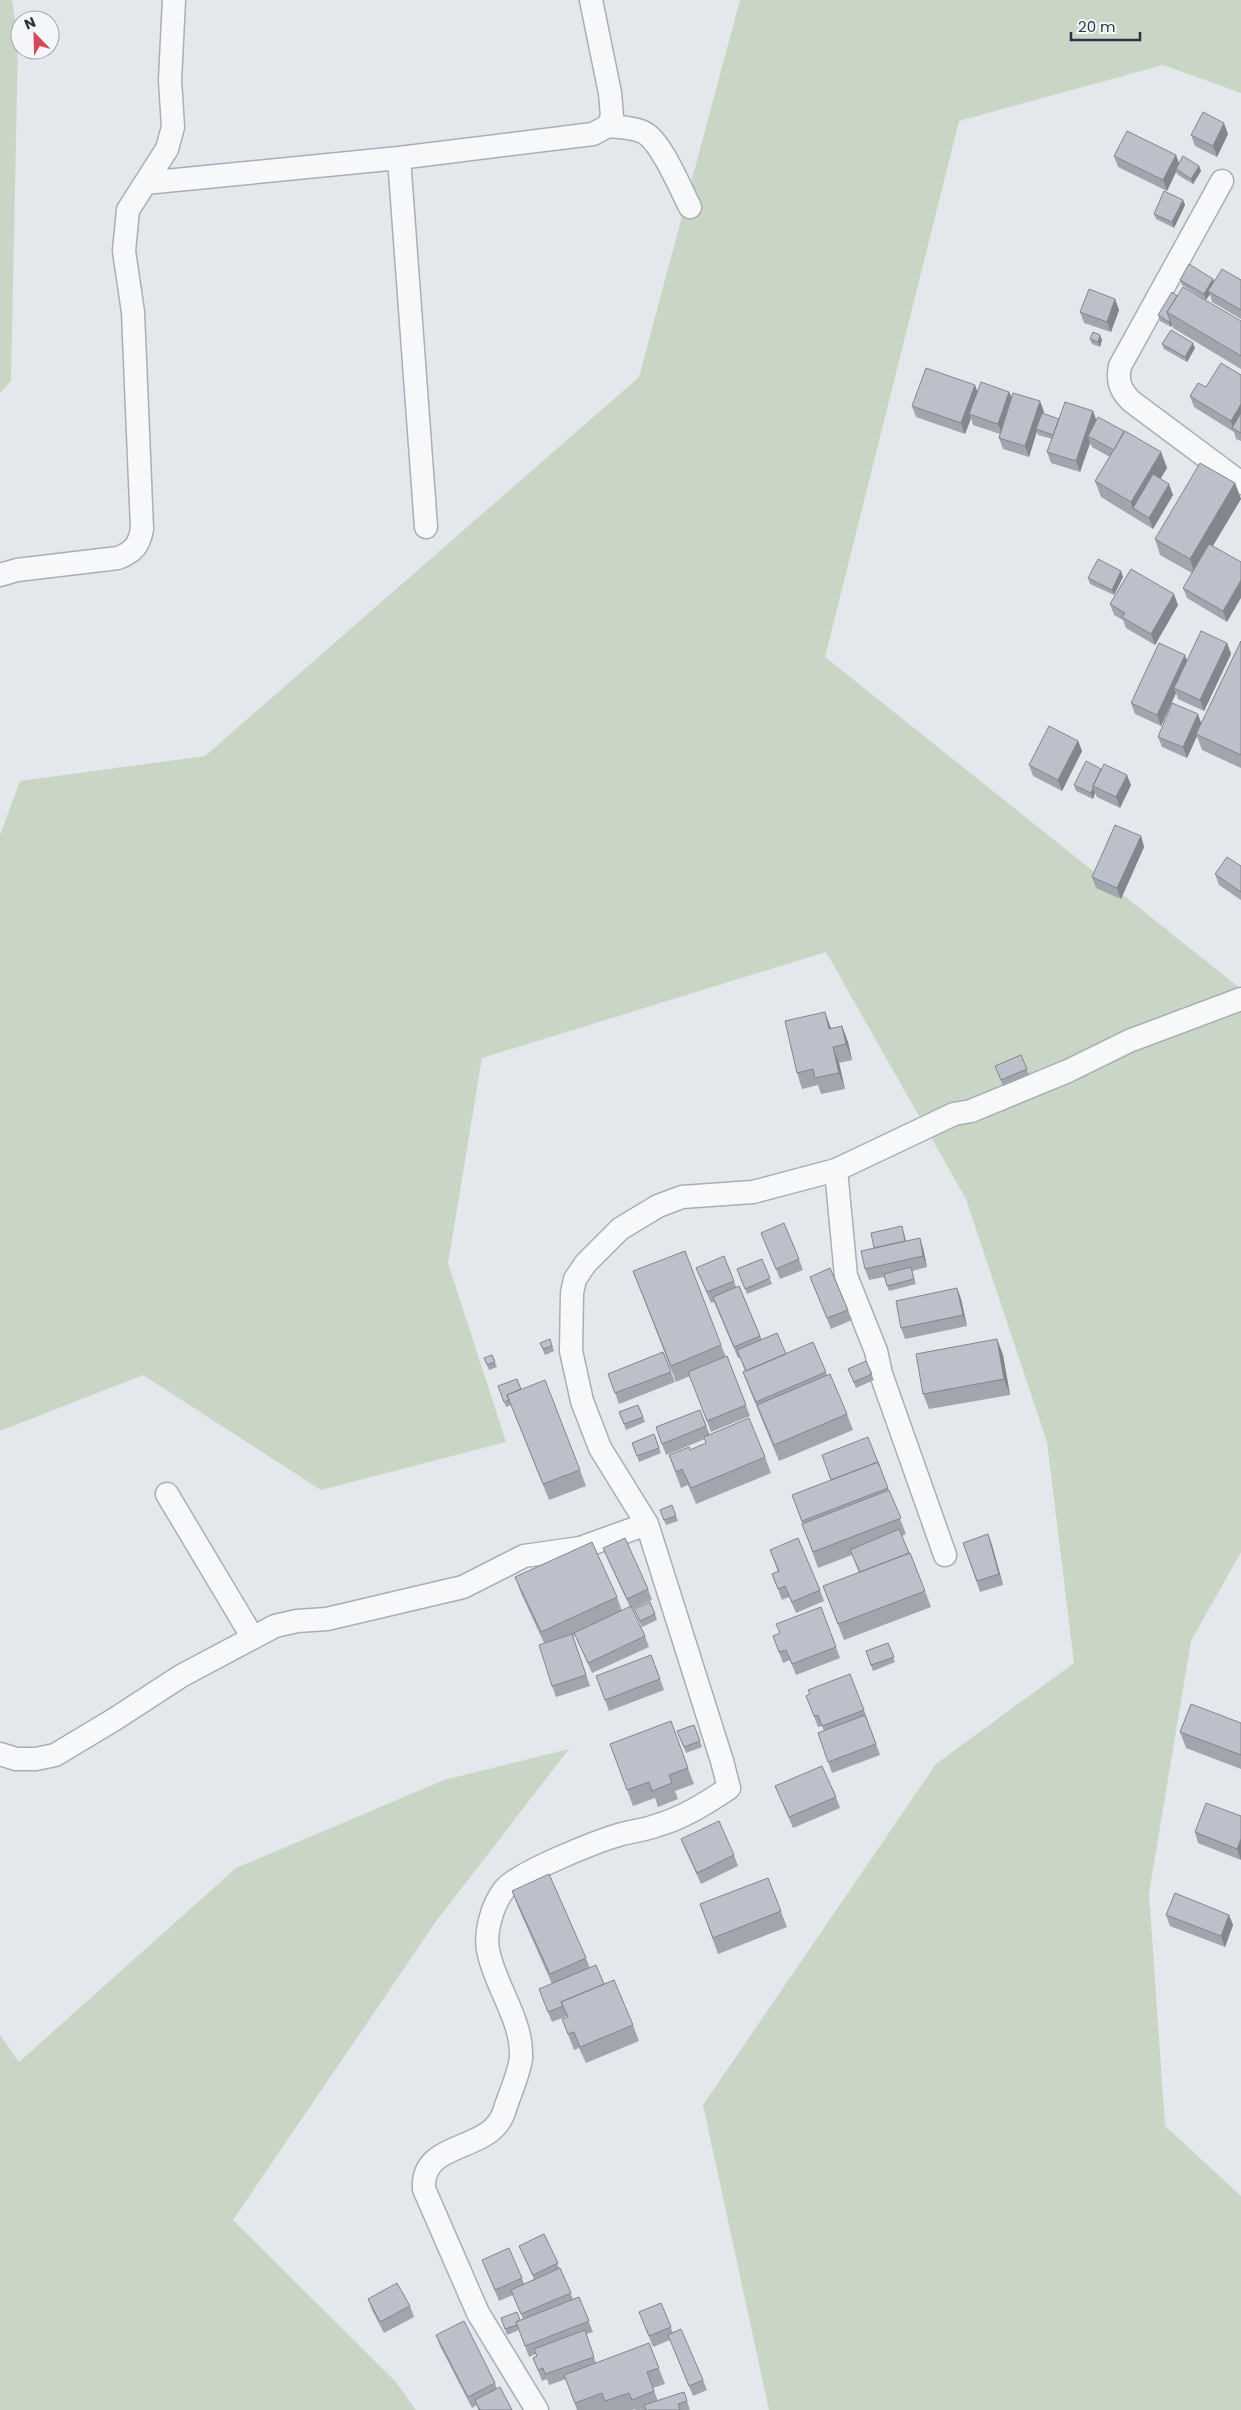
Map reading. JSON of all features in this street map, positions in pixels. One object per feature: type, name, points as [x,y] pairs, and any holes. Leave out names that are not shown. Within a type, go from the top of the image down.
[{"type":"street","points":[[0,575],[17,570],[118,558],[131,553],[139,543],[142,529],[133,312],[124,251],[128,210],[167,150],[173,127],[170,80],[174,0]]},
{"type":"street","points":[[591,0],[610,93],[612,116],[608,126]]},
{"type":"street","points":[[144,183],[399,158],[593,134],[608,126],[644,132],[655,141],[690,207]]},
{"type":"street","points":[[399,158],[426,527]]},
{"type":"street","points":[[1222,181],[1120,366],[1117,379],[1123,393],[1130,401],[1241,483]]},
{"type":"street","points":[[537,2410],[478,2314],[424,2189],[423,2176],[430,2164],[443,2154],[483,2137],[496,2128],[502,2118],[521,2060],[516,2023],[491,1964],[486,1942],[491,1916],[504,1890],[530,1870],[621,1834],[655,1826],[696,1811],[729,1788],[647,1524],[600,1448],[582,1402],[571,1351],[572,1293],[575,1279],[586,1263],[620,1229],[658,1206],[682,1197],[753,1192],[836,1170],[954,1114],[971,1112],[1068,1071],[1130,1041],[1241,999]]},
{"type":"street","points":[[836,1170],[846,1276],[876,1351],[881,1374],[945,1555]]},
{"type":"street","points":[[167,1494],[253,1638]]},
{"type":"street","points":[[0,1754],[16,1759],[36,1759],[55,1755],[181,1676],[276,1626],[297,1621],[327,1619],[463,1587],[524,1556],[580,1548],[647,1524]]},
{"type":"green space","points":[[0,0],[12,0],[13,10],[10,10],[10,60],[18,60],[11,381],[0,393]]},
{"type":"green space","points":[[740,0],[1241,0],[1241,93],[1163,65],[959,121],[825,657],[1241,989],[1241,1552],[1191,1641],[1149,1893],[1165,2126],[1241,2196],[1241,2410],[769,2410],[703,2105],[936,1764],[1074,1663],[1047,1442],[966,1199],[826,952],[482,1058],[448,1263],[506,1442],[321,1490],[143,1375],[0,1431],[0,835],[20,781],[205,756],[639,377]]},
{"type":"green space","points":[[569,1749],[437,1920],[233,2220],[396,2382],[416,2410],[0,2410],[0,2035],[19,2062],[236,1868],[444,1780]]},
{"type":"building","points":[[1203,112],[1224,123],[1213,146],[1191,135]]},
{"type":"building","points":[[1127,131],[1176,155],[1163,180],[1114,156]]},
{"type":"building","points":[[1183,156],[1199,166],[1191,179],[1176,169]]},
{"type":"building","points":[[1164,191],[1183,200],[1172,222],[1154,214]]},
{"type":"building","points":[[1189,264],[1213,279],[1204,294],[1180,280]]},
{"type":"building","points":[[1222,269],[1241,280],[1241,310],[1208,291]]},
{"type":"building","points":[[1183,287],[1241,321],[1241,356],[1167,312]]},
{"type":"building","points":[[1089,289],[1115,299],[1107,322],[1080,312]]},
{"type":"building","points":[[1172,292],[1177,296],[1167,312],[1169,322],[1158,315]]},
{"type":"building","points":[[1171,330],[1193,343],[1185,357],[1162,344]]},
{"type":"building","points":[[1093,332],[1100,335],[1098,342],[1090,339]]},
{"type":"building","points":[[1221,363],[1241,375],[1241,404],[1231,421],[1190,396],[1198,383],[1206,387]]},
{"type":"building","points":[[926,368],[975,385],[961,423],[912,406]]},
{"type":"building","points":[[981,382],[1009,392],[998,424],[969,414]]},
{"type":"building","points":[[1013,393],[1040,401],[1025,446],[999,438]]},
{"type":"building","points":[[1065,402],[1093,411],[1076,461],[1047,452]]},
{"type":"building","points":[[1042,413],[1059,419],[1053,435],[1036,429]]},
{"type":"building","points":[[1241,413],[1241,433],[1232,428]]},
{"type":"building","points":[[1098,417],[1124,431],[1114,450],[1088,436]]},
{"type":"building","points":[[1125,431],[1161,452],[1131,502],[1095,481]]},
{"type":"building","points":[[1200,463],[1235,483],[1190,559],[1155,539]]},
{"type":"building","points":[[1153,474],[1169,484],[1149,518],[1133,508]]},
{"type":"building","points":[[1209,544],[1241,562],[1241,580],[1223,611],[1183,588]]},
{"type":"building","points":[[1098,559],[1121,571],[1112,590],[1088,578]]},
{"type":"building","points":[[1131,569],[1174,594],[1151,634],[1122,617],[1125,613],[1110,604]]},
{"type":"building","points":[[1201,631],[1227,643],[1200,700],[1174,688]]},
{"type":"building","points":[[1241,641],[1241,755],[1196,734]]},
{"type":"building","points":[[1159,643],[1185,655],[1157,715],[1131,703]]},
{"type":"building","points":[[1172,703],[1198,714],[1183,747],[1158,737]]},
{"type":"building","points":[[1049,726],[1078,741],[1058,780],[1029,765]]},
{"type":"building","points":[[1086,761],[1101,769],[1091,793],[1074,785]]},
{"type":"building","points":[[1104,764],[1127,775],[1116,797],[1093,786]]},
{"type":"building","points":[[1115,825],[1141,836],[1117,888],[1092,877]]},
{"type":"building","points":[[1227,857],[1241,866],[1241,892],[1215,874]]},
{"type":"building","points":[[825,1012],[829,1029],[842,1026],[846,1044],[833,1047],[839,1073],[815,1078],[813,1069],[797,1073],[785,1021]]},
{"type":"building","points":[[1021,1055],[1027,1069],[1001,1080],[995,1066]]},
{"type":"building","points":[[784,1223],[799,1259],[776,1269],[761,1233]]},
{"type":"building","points":[[902,1226],[905,1241],[874,1248],[871,1233]]},
{"type":"building","points":[[920,1238],[923,1256],[865,1269],[861,1251]]},
{"type":"building","points":[[685,1251],[721,1345],[671,1366],[633,1271]]},
{"type":"building","points":[[724,1256],[734,1281],[707,1292],[696,1268]]},
{"type":"building","points":[[762,1259],[770,1278],[745,1289],[737,1269]]},
{"type":"building","points":[[911,1267],[914,1279],[887,1286],[884,1274]]},
{"type":"building","points":[[830,1268],[848,1310],[827,1318],[810,1277]]},
{"type":"building","points":[[739,1286],[760,1336],[734,1347],[713,1297]]},
{"type":"building","points":[[957,1288],[963,1315],[901,1328],[896,1301]]},
{"type":"building","points":[[777,1333],[786,1354],[746,1371],[737,1350]]},
{"type":"building","points":[[550,1339],[552,1346],[543,1349],[540,1343]]},
{"type":"building","points":[[997,1339],[1004,1379],[923,1394],[916,1354]]},
{"type":"building","points":[[813,1342],[826,1372],[756,1402],[743,1372]]},
{"type":"building","points":[[663,1352],[671,1372],[615,1393],[608,1374]]},
{"type":"building","points":[[492,1355],[495,1362],[487,1365],[484,1358]]},
{"type":"building","points":[[727,1356],[746,1405],[707,1421],[688,1372]]},
{"type":"building","points":[[866,1361],[872,1374],[854,1382],[848,1369]]},
{"type":"building","points":[[830,1374],[847,1414],[774,1445],[757,1405]]},
{"type":"building","points":[[517,1379],[521,1389],[507,1395],[509,1400],[504,1402],[498,1386]]},
{"type":"building","points":[[545,1380],[580,1470],[543,1484],[507,1395]]},
{"type":"building","points":[[638,1405],[643,1417],[624,1424],[619,1412]]},
{"type":"building","points":[[700,1410],[706,1426],[662,1444],[656,1427]]},
{"type":"building","points":[[749,1418],[765,1457],[691,1488],[682,1469],[676,1472],[669,1455],[689,1447],[690,1450],[706,1443],[704,1437]]},
{"type":"building","points":[[654,1434],[659,1448],[637,1456],[632,1443]]},
{"type":"building","points":[[868,1437],[878,1462],[831,1480],[822,1455]]},
{"type":"building","points":[[878,1462],[888,1488],[802,1521],[792,1495]]},
{"type":"building","points":[[889,1490],[901,1518],[813,1552],[802,1524]]},
{"type":"building","points":[[672,1505],[676,1516],[664,1520],[660,1510]]},
{"type":"building","points":[[899,1529],[909,1553],[860,1572],[850,1550]]},
{"type":"building","points":[[988,1534],[999,1574],[977,1581],[963,1543]]},
{"type":"building","points":[[625,1538],[648,1589],[627,1599],[603,1548]]},
{"type":"building","points":[[798,1538],[820,1590],[792,1602],[785,1586],[778,1589],[772,1574],[779,1571],[770,1550]]},
{"type":"building","points":[[592,1542],[617,1597],[541,1632],[515,1577]]},
{"type":"building","points":[[910,1553],[925,1591],[838,1624],[823,1586]]},
{"type":"building","points":[[650,1602],[655,1614],[640,1621],[634,1609]]},
{"type":"building","points":[[631,1606],[645,1636],[588,1663],[574,1633]]},
{"type":"building","points":[[821,1607],[836,1647],[792,1664],[786,1650],[779,1652],[773,1636],[780,1633],[776,1624]]},
{"type":"building","points":[[572,1634],[586,1675],[552,1686],[539,1645]]},
{"type":"building","points":[[888,1643],[894,1657],[871,1665],[866,1651]]},
{"type":"building","points":[[651,1655],[660,1679],[605,1700],[596,1676]]},
{"type":"building","points":[[850,1674],[864,1710],[822,1726],[818,1715],[814,1716],[806,1696],[810,1694],[808,1690]]},
{"type":"building","points":[[1191,1704],[1241,1723],[1241,1755],[1180,1732]]},
{"type":"building","points":[[865,1715],[876,1744],[828,1762],[818,1733]]},
{"type":"building","points":[[671,1721],[688,1768],[669,1775],[672,1783],[652,1791],[649,1782],[627,1790],[610,1744]]},
{"type":"building","points":[[694,1725],[700,1741],[684,1747],[677,1731]]},
{"type":"building","points":[[822,1766],[836,1797],[789,1817],[775,1786]]},
{"type":"building","points":[[1206,1803],[1241,1816],[1241,1839],[1237,1849],[1195,1832]]},
{"type":"building","points":[[719,1821],[734,1855],[697,1873],[681,1839]]},
{"type":"building","points":[[549,1874],[586,1958],[550,1974],[512,1891]]},
{"type":"building","points":[[768,1878],[781,1911],[713,1938],[700,1904]]},
{"type":"building","points":[[1175,1893],[1229,1915],[1221,1936],[1166,1915]]},
{"type":"building","points":[[596,1965],[604,1984],[561,2002],[563,2006],[548,2012],[539,1989]]},
{"type":"building","points":[[614,1980],[633,2025],[580,2047],[574,2032],[568,2034],[562,2019],[568,2017],[561,2002]]},
{"type":"building","points":[[544,2234],[558,2263],[533,2275],[519,2246]]},
{"type":"building","points":[[509,2248],[522,2278],[495,2290],[482,2260]]},
{"type":"building","points":[[560,2268],[571,2293],[521,2314],[511,2290]]},
{"type":"building","points":[[397,2283],[410,2306],[380,2322],[368,2299]]},
{"type":"building","points":[[579,2297],[589,2321],[525,2346],[516,2322]]},
{"type":"building","points":[[661,2303],[671,2327],[649,2336],[639,2312]]},
{"type":"building","points":[[517,2312],[520,2320],[516,2322],[517,2325],[505,2329],[501,2318]]},
{"type":"building","points":[[464,2321],[495,2383],[468,2397],[436,2335]]},
{"type":"building","points":[[681,2329],[703,2380],[689,2386],[668,2335]]},
{"type":"building","points":[[585,2330],[594,2357],[545,2374],[543,2368],[538,2370],[533,2358],[537,2356],[534,2349]]},
{"type":"building","points":[[649,2343],[659,2368],[647,2372],[654,2391],[632,2400],[629,2393],[605,2401],[602,2393],[575,2403],[564,2375]]},
{"type":"building","points":[[500,2387],[512,2410],[480,2410],[475,2400]]},
{"type":"building","points":[[684,2392],[687,2401],[678,2404],[680,2410],[646,2410],[644,2405]]}]
